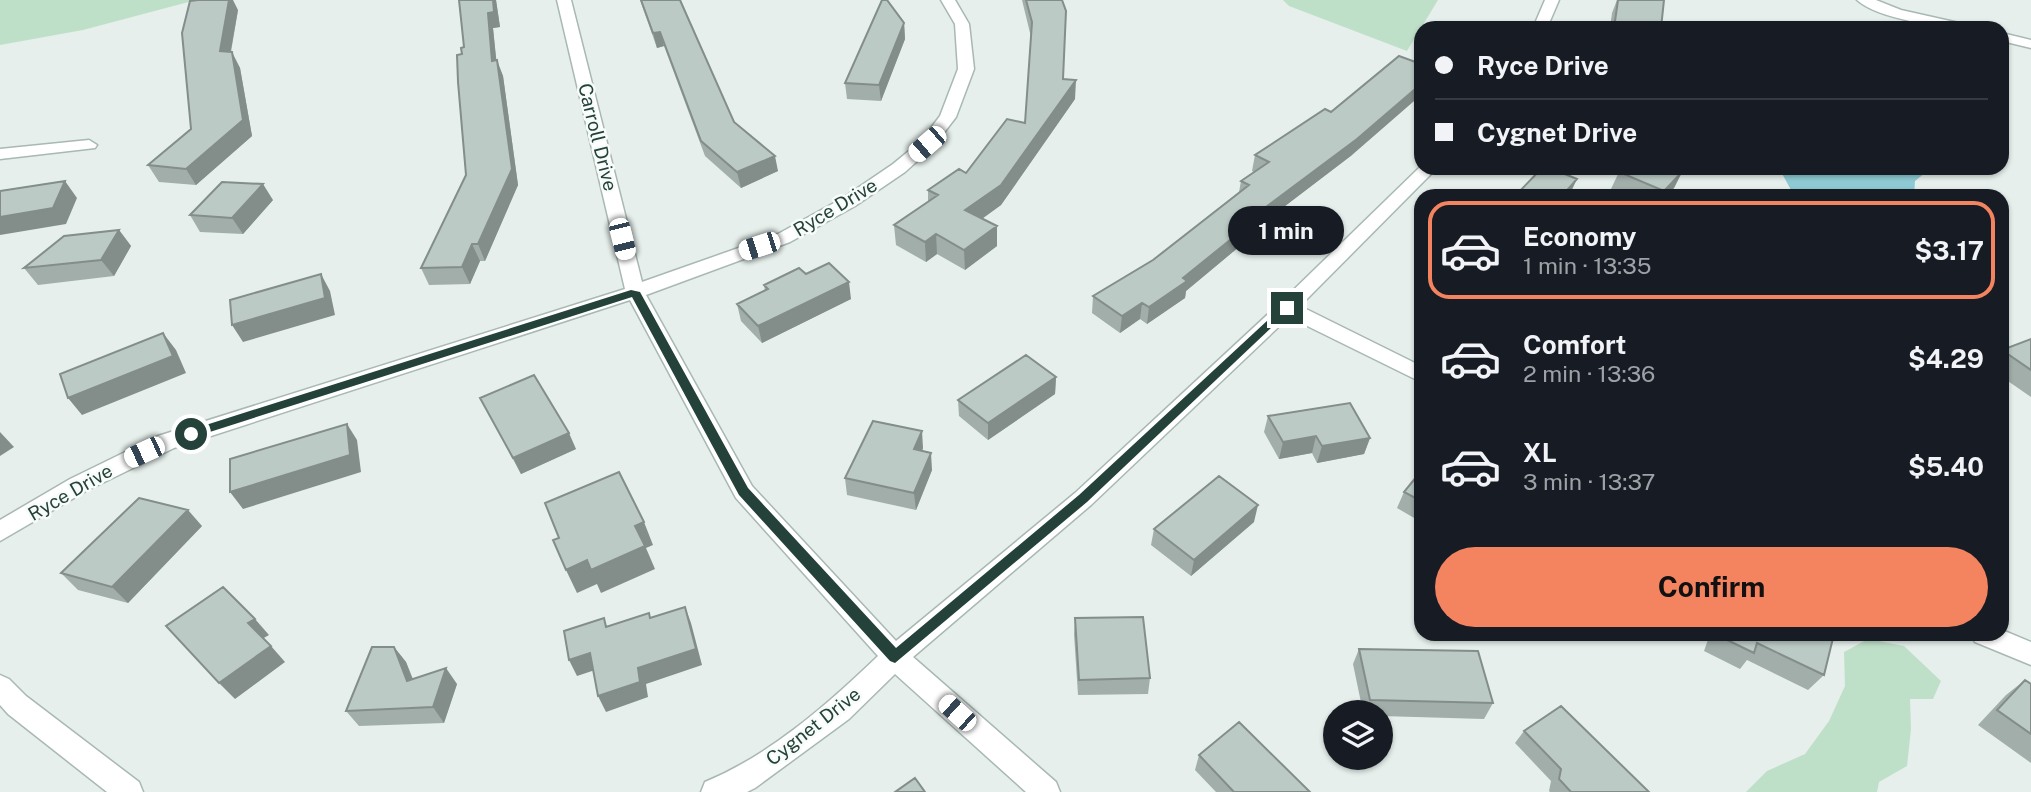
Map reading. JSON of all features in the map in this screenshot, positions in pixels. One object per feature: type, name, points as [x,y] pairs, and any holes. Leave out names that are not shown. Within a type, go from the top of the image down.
[{"type":"street","name":"Carroll Drive","points":[[564,0],[635,292],[744,492],[895,657],[1046,792]]},
{"type":"street","name":"Ryce Drive","points":[[0,532],[78,485],[166,442],[635,292],[784,238],[849,202],[899,168],[927,144],[948,117],[966,69],[962,24],[948,0]]},
{"type":"street","points":[[1543,21],[1552,0]]},
{"type":"street","points":[[1864,0],[1897,13],[1932,21]]},
{"type":"street","points":[[2009,39],[2031,44]]},
{"type":"street","points":[[0,154],[89,145]]},
{"type":"street","name":"Cygnet Drive","points":[[715,792],[745,779],[840,710],[895,657],[1083,499],[1287,308],[1422,175]]},
{"type":"street","points":[[1287,308],[1414,372]]},
{"type":"street","points":[[2001,641],[2031,653]]},
{"type":"street","points":[[0,687],[17,705],[129,792]]},
{"type":"green space","points":[[0,0],[196,0],[83,30],[0,45]]},
{"type":"green space","points":[[1283,0],[1438,0],[1425,21],[1414,21],[1414,39],[1407,51],[1289,6]]},
{"type":"green space","points":[[1864,641],[1904,646],[1941,681],[1933,699],[1910,699],[1911,729],[1907,766],[1879,782],[1877,792],[1746,792],[1767,771],[1805,754],[1829,721],[1845,686],[1844,652]]},
{"type":"water","points":[[1783,175],[1922,175],[1915,181],[1914,189],[1790,189]]},
{"type":"building","points":[[229,0],[220,51],[232,52],[243,120],[186,169],[148,165],[191,129],[182,33],[190,1]]},
{"type":"building","points":[[459,0],[493,0],[494,12],[488,13],[492,61],[497,60],[512,169],[478,244],[472,244],[462,267],[421,268],[466,175],[458,82],[457,55],[462,54],[461,48],[464,47]]},
{"type":"building","points":[[641,0],[680,0],[734,122],[775,156],[737,172],[701,141],[660,32],[653,33]]},
{"type":"building","points":[[882,0],[887,0],[904,23],[879,85],[845,83]]},
{"type":"building","points":[[1026,0],[1062,0],[1066,11],[1063,79],[1076,80],[1001,185],[965,210],[997,226],[964,250],[936,234],[925,242],[894,225],[938,195],[928,190],[959,169],[966,173],[1007,119],[1025,123],[1032,22]]},
{"type":"building","points":[[1618,0],[1664,0],[1662,21],[1615,21]]},
{"type":"building","points":[[1399,56],[1414,61],[1414,90],[1357,139],[1258,213],[1261,215],[1183,278],[1187,281],[1149,307],[1142,303],[1122,316],[1093,296],[1153,260],[1249,185],[1241,181],[1269,162],[1255,155],[1325,109],[1331,112]]},
{"type":"building","points":[[1535,175],[1567,175],[1577,179],[1568,189],[1522,189]]},
{"type":"building","points":[[1626,175],[1679,175],[1666,189],[1659,189]]},
{"type":"building","points":[[65,181],[53,208],[0,217],[0,191]]},
{"type":"building","points":[[222,182],[263,184],[232,218],[190,215]]},
{"type":"building","points":[[119,230],[101,260],[24,268],[64,236]]},
{"type":"building","points":[[829,263],[849,282],[758,326],[737,304],[768,289],[764,285],[799,268],[806,274]]},
{"type":"building","points":[[321,274],[325,298],[232,325],[230,300]]},
{"type":"building","points":[[163,333],[173,356],[68,398],[60,374]]},
{"type":"building","points":[[2031,339],[2031,370],[2009,355],[2009,347]]},
{"type":"building","points":[[1026,355],[1056,377],[988,423],[958,400]]},
{"type":"building","points":[[534,375],[569,433],[513,458],[480,398]]},
{"type":"building","points":[[1350,403],[1370,438],[1322,446],[1316,436],[1283,442],[1268,416]]},
{"type":"building","points":[[873,421],[922,431],[914,449],[931,453],[914,493],[845,478]]},
{"type":"building","points":[[347,424],[350,455],[230,492],[230,459]]},
{"type":"building","points":[[619,472],[644,522],[635,526],[645,546],[591,570],[587,560],[566,570],[553,540],[559,538],[545,503]]},
{"type":"building","points":[[1219,476],[1258,505],[1194,560],[1154,529]]},
{"type":"building","points":[[1414,480],[1414,497],[1404,492]]},
{"type":"building","points":[[139,498],[188,510],[112,587],[61,573]]},
{"type":"building","points":[[223,587],[255,619],[248,623],[271,646],[219,683],[166,626]]},
{"type":"building","points":[[685,607],[696,649],[638,668],[640,682],[598,696],[590,653],[569,660],[564,631],[604,618],[606,627],[649,613],[650,618]]},
{"type":"building","points":[[1143,617],[1150,678],[1079,680],[1075,618]]},
{"type":"building","points":[[1729,641],[1832,641],[1824,675],[1757,643],[1754,653]]},
{"type":"building","points":[[372,647],[394,647],[407,681],[446,668],[433,707],[346,711]]},
{"type":"building","points":[[1359,649],[1478,651],[1493,703],[1393,700],[1370,700]]},
{"type":"building","points":[[2025,680],[2031,684],[2031,734],[1997,710]]},
{"type":"building","points":[[1561,706],[1649,792],[1571,792],[1559,779],[1561,769],[1524,731]]},
{"type":"building","points":[[1239,722],[1310,792],[1234,792],[1199,755]]},
{"type":"building","points":[[915,778],[925,792],[895,792]]},
{"type":"route","points":[[191,434],[635,292],[744,492],[895,657],[1083,499],[1287,308]]}]
